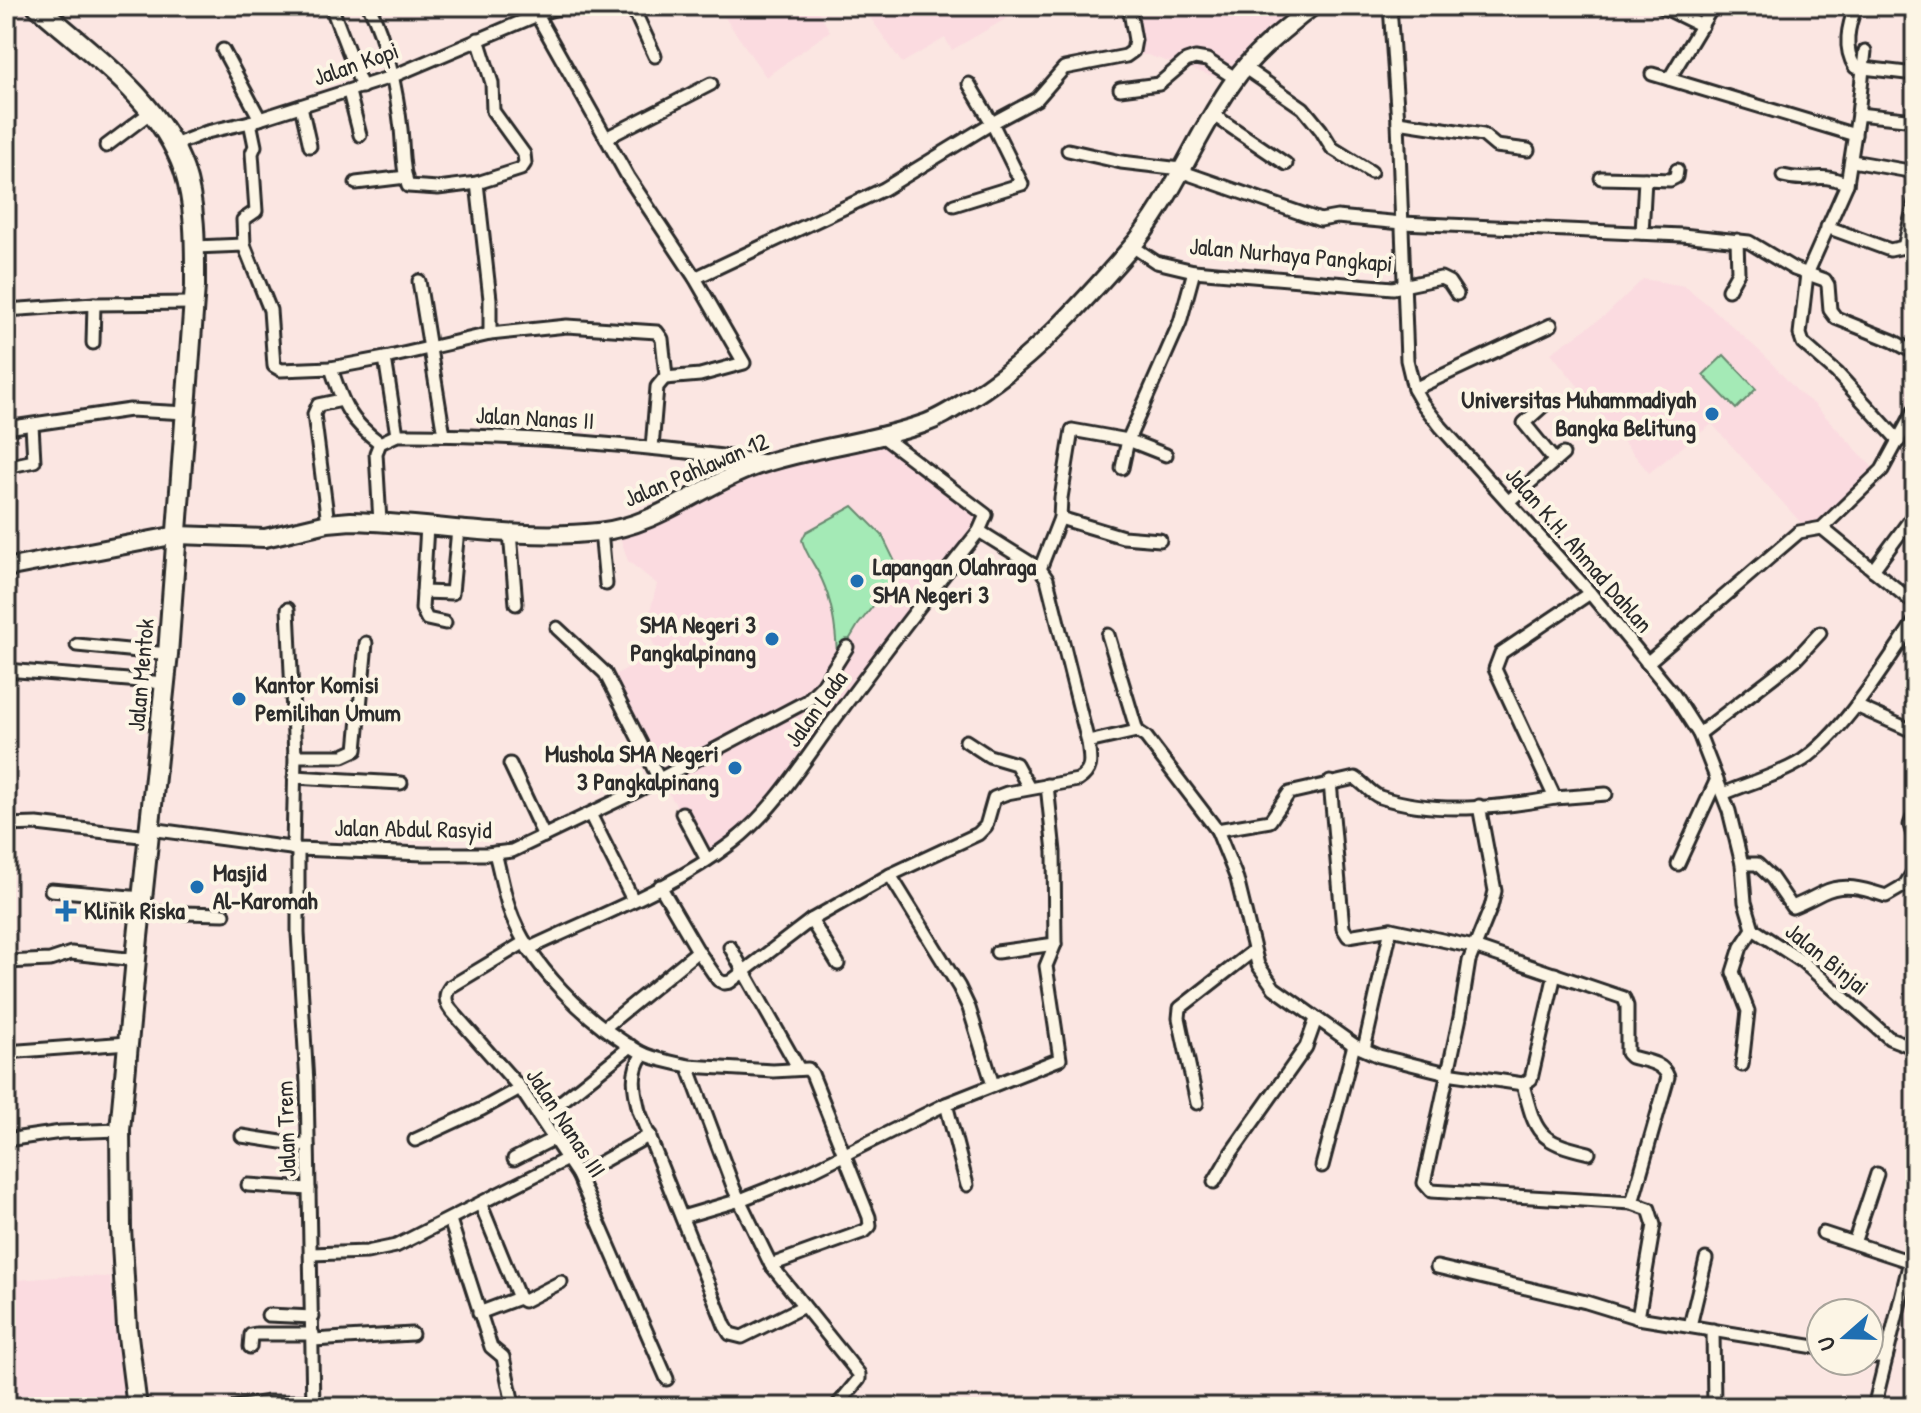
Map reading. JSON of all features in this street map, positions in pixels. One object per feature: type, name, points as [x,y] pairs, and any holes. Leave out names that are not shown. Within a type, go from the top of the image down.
[{"type":"highway","name":"Jalan Mentok","points":[[37,6],[125,84],[151,112],[174,145],[185,172],[195,247],[187,413],[168,654],[120,1130],[121,1228],[127,1328],[137,1407]]},
{"type":"main road","name":"Jalan Pahlawan 12","points":[[6,568],[177,535],[265,538],[328,523],[380,522],[556,535],[601,531],[644,522],[719,482],[769,462],[882,436],[941,417],[1027,358],[1055,332],[1132,246],[1165,200],[1212,114],[1240,73],[1274,37],[1313,6]]},
{"type":"street","points":[[331,6],[362,87]]},
{"type":"street","points":[[369,6],[391,77],[406,177],[408,186],[412,188],[477,183],[521,169],[525,163],[524,154],[493,111],[492,83],[478,39]]},
{"type":"street","name":"Jalan Kopi","points":[[174,145],[207,132],[349,92],[391,77],[543,10],[565,6]]},
{"type":"street","points":[[632,6],[655,56]]},
{"type":"street","points":[[695,278],[884,189],[1037,99],[1064,68],[1126,56],[1133,51],[1135,40],[1129,6]]},
{"type":"street","name":"Jalan K.H. Ahmad Dahlan","points":[[1390,6],[1398,122],[1407,360],[1414,389],[1441,427],[1590,593],[1674,695],[1699,734],[1723,794],[1742,864],[1747,918],[1753,929]]},
{"type":"street","points":[[1661,6],[1702,26]]},
{"type":"street","points":[[1669,79],[1713,6]]},
{"type":"street","points":[[1856,6],[1847,45],[1855,67],[1915,74]]},
{"type":"street","points":[[543,10],[606,138],[650,213],[695,278],[744,363],[700,375],[665,378],[657,387],[652,448]]},
{"type":"street","points":[[223,50],[255,120],[252,153],[256,211],[243,220],[244,245],[270,310],[274,366],[281,370],[331,368],[490,334],[567,326],[653,330],[662,339],[665,378]]},
{"type":"street","points":[[1865,51],[1847,184],[1807,274],[1800,334],[1803,343],[1837,373],[1899,441]]},
{"type":"street","points":[[1120,89],[1159,84],[1186,61],[1195,58],[1207,60],[1240,73],[1303,108],[1332,148],[1371,172]]},
{"type":"street","points":[[1652,74],[1855,135]]},
{"type":"street","points":[[606,138],[711,84]]},
{"type":"street","points":[[954,205],[1022,184],[969,84]]},
{"type":"street","points":[[349,92],[360,135]]},
{"type":"street","points":[[301,106],[310,146]]},
{"type":"street","points":[[106,146],[151,112]]},
{"type":"street","points":[[1212,114],[1286,164]]},
{"type":"street","points":[[1858,114],[1915,120]]},
{"type":"street","points":[[1398,122],[1483,135],[1496,146],[1528,150]]},
{"type":"street","points":[[1068,150],[1121,162],[1181,170],[1320,220],[1337,217],[1737,240],[1757,246],[1807,274],[1821,278],[1827,282],[1830,310],[1836,318],[1915,353]]},
{"type":"street","points":[[1852,161],[1915,172]]},
{"type":"street","points":[[1601,178],[1672,180],[1677,170]]},
{"type":"street","points":[[1783,176],[1800,181],[1828,176],[1847,184]]},
{"type":"street","points":[[356,183],[406,177]]},
{"type":"street","points":[[1642,233],[1645,179]]},
{"type":"street","points":[[477,183],[490,299],[490,334]]},
{"type":"street","points":[[1827,227],[1890,250],[1899,249],[1904,247],[1907,239],[1915,201]]},
{"type":"street","points":[[1728,290],[1738,272],[1737,240]]},
{"type":"street","points":[[195,247],[244,245]]},
{"type":"street","name":"Jalan Nurhaya Pangkapi","points":[[1132,246],[1156,262],[1194,271],[1403,288],[1445,278],[1457,294]]},
{"type":"street","points":[[1122,468],[1128,440],[1180,322],[1194,271]]},
{"type":"street","points":[[419,281],[444,435]]},
{"type":"street","points":[[6,310],[94,304],[194,303]]},
{"type":"street","points":[[93,343],[94,304]]},
{"type":"street","points":[[1414,389],[1551,325]]},
{"type":"street","points":[[385,358],[397,435]]},
{"type":"street","points":[[331,368],[352,420],[380,443],[376,453],[380,522]]},
{"type":"street","points":[[328,523],[314,414],[318,405],[342,400]]},
{"type":"street","points":[[1509,501],[1559,458],[1524,423],[1544,405]]},
{"type":"street","points":[[1647,663],[1799,532],[1822,528],[1882,470],[1915,409]]},
{"type":"street","points":[[6,428],[130,410],[187,413]]},
{"type":"street","points":[[6,467],[34,461],[32,425]]},
{"type":"street","points":[[1040,569],[1060,518],[1072,430],[1128,440],[1166,455]]},
{"type":"street","name":"Jalan Nanas II","points":[[380,443],[397,435],[444,435],[652,448],[769,462]]},
{"type":"street","points":[[660,886],[698,951],[721,982],[730,982],[811,920],[890,875],[978,834],[988,820],[994,798],[1029,788],[1078,780],[1086,775],[1091,766],[1088,742],[1047,579],[1040,569],[979,531],[986,515],[882,436]]},
{"type":"street","points":[[1873,570],[1915,513]]},
{"type":"street","points":[[1060,518],[1123,537],[1160,540]]},
{"type":"street","points":[[427,526],[422,609],[429,620],[445,623]]},
{"type":"street","points":[[1822,528],[1915,604]]},
{"type":"street","points":[[423,592],[452,593],[458,529]]},
{"type":"street","points":[[601,531],[606,584]]},
{"type":"street","name":"Jalan Lada","points":[[526,946],[660,886],[707,860],[746,830],[793,779],[865,678],[979,531]]},
{"type":"street","points":[[510,533],[516,604]]},
{"type":"street","points":[[1555,798],[1495,669],[1501,653],[1590,593]]},
{"type":"street","name":"Jalan Trem","points":[[288,609],[308,1146],[312,1404]]},
{"type":"street","points":[[1723,794],[1799,762],[1814,751],[1856,706],[1915,621]]},
{"type":"street","points":[[557,628],[605,673],[659,779],[807,701],[823,685],[847,647]]},
{"type":"street","points":[[1699,734],[1796,659],[1820,633]]},
{"type":"street","points":[[1108,635],[1137,731],[1146,737],[1173,770],[1217,830],[1237,879],[1253,951],[1266,979],[1274,988],[1359,1047],[1379,1056],[1447,1073],[1523,1084],[1531,1079],[1555,974]]},
{"type":"street","points":[[295,756],[343,756],[356,750],[366,643]]},
{"type":"street","points":[[77,645],[168,654]]},
{"type":"street","points":[[6,670],[165,683]]},
{"type":"street","points":[[1856,706],[1915,732]]},
{"type":"street","points":[[1088,742],[1137,731]]},
{"type":"street","points":[[966,741],[989,756],[1014,762],[1029,788]]},
{"type":"street","points":[[510,764],[544,836]]},
{"type":"street","points":[[294,777],[401,783]]},
{"type":"street","points":[[1217,830],[1270,821],[1289,793],[1355,778],[1378,796],[1455,808],[1606,794]]},
{"type":"street","name":"Jalan Abdul Rasyid","points":[[6,825],[37,824],[150,833],[295,849],[424,854],[495,853],[512,851],[659,779]]},
{"type":"street","points":[[1678,864],[1717,779]]},
{"type":"street","points":[[1330,782],[1343,928],[1351,936],[1391,929],[1474,947],[1624,998],[1627,1006],[1627,1053],[1659,1065],[1668,1077],[1632,1203]]},
{"type":"street","points":[[682,1217],[740,1200],[845,1156],[946,1104],[1060,1059],[1046,966],[1055,944],[1054,852],[1047,785]]},
{"type":"street","points":[[1479,806],[1495,891],[1474,947],[1424,1183],[1431,1191],[1632,1203],[1649,1209],[1654,1225],[1638,1318]]},
{"type":"street","points":[[1915,812],[1910,825],[1915,841]]},
{"type":"street","points":[[682,813],[707,860]]},
{"type":"street","points":[[590,814],[633,900]]},
{"type":"street","points":[[495,853],[509,909],[526,946],[567,995],[604,1028],[643,1054],[688,1066],[811,1071],[869,1217],[868,1230],[771,1265]]},
{"type":"street","points":[[1742,864],[1757,864],[1772,878],[1792,907],[1831,889],[1844,887],[1854,886],[1886,896],[1905,885],[1915,869]]},
{"type":"street","points":[[890,875],[959,987],[969,1008],[993,1085]]},
{"type":"street","points":[[51,890],[141,905],[224,914]]},
{"type":"street","points":[[811,920],[838,964]]},
{"type":"street","points":[[1322,1166],[1391,929]]},
{"type":"street","points":[[1742,1065],[1748,1011],[1733,972],[1741,947],[1753,929]]},
{"type":"street","name":"Jalan Binjai","points":[[1753,929],[1803,962],[1889,1038],[1915,1048]]},
{"type":"street","points":[[997,952],[1055,944]]},
{"type":"street","name":"Jalan Nanas III","points":[[526,946],[456,983],[447,991],[445,998],[451,1010],[520,1088],[578,1175],[667,1379]]},
{"type":"street","points":[[730,947],[799,1069]]},
{"type":"street","points":[[604,1028],[698,951]]},
{"type":"street","points":[[1197,1103],[1179,1018],[1180,1008],[1253,951]]},
{"type":"street","points":[[6,962],[46,961],[71,953],[136,960]]},
{"type":"street","points":[[1214,1182],[1306,1047],[1316,1019]]},
{"type":"street","points":[[6,1052],[128,1043]]},
{"type":"street","points":[[541,1118],[631,1046]]},
{"type":"street","points":[[643,1054],[634,1066],[633,1078],[639,1111],[730,1334],[742,1337],[804,1306]]},
{"type":"street","points":[[688,1066],[740,1200],[771,1265],[859,1374],[859,1379],[836,1407]]},
{"type":"street","points":[[1523,1084],[1531,1117],[1547,1140],[1555,1145],[1589,1153]]},
{"type":"street","points":[[415,1140],[457,1122],[520,1088]]},
{"type":"street","points":[[946,1104],[967,1185]]},
{"type":"street","points":[[6,1140],[61,1132],[120,1130]]},
{"type":"street","points":[[578,1175],[650,1135]]},
{"type":"street","points":[[242,1136],[308,1146]]},
{"type":"street","points":[[514,1159],[553,1139]]},
{"type":"street","points":[[311,1254],[389,1249],[567,1159]]},
{"type":"street","points":[[1854,1243],[1877,1174]]},
{"type":"street","points":[[248,1185],[309,1189]]},
{"type":"street","points":[[481,1205],[519,1298],[524,1301],[561,1282]]},
{"type":"street","points":[[450,1220],[491,1347],[504,1360],[513,1404]]},
{"type":"street","points":[[1823,1233],[1908,1261]]},
{"type":"street","points":[[1874,1407],[1915,1241]]},
{"type":"street","points":[[1690,1326],[1706,1259]]},
{"type":"street","points":[[1437,1267],[1586,1302],[1638,1318],[1805,1345]]},
{"type":"street","points":[[479,1313],[519,1298]]},
{"type":"street","points":[[268,1315],[313,1317]]},
{"type":"street","points":[[1713,1330],[1714,1407]]},
{"type":"street","points":[[250,1347],[251,1335],[256,1334],[313,1337],[412,1334]]},
{"type":"street","points":[[236,1407],[269,1402],[312,1404]]},
{"type":"shaded area","points":[[717,6],[815,6],[830,31],[766,77]]},
{"type":"shaded area","points":[[862,6],[1028,6],[952,50],[945,38],[902,63]]},
{"type":"shaded area","points":[[1134,6],[1295,6],[1222,79],[1140,55]]},
{"type":"shaded area","name":"Universitas Muhammadiyah Bangka Belitung","points":[[1643,279],[1685,286],[1713,309],[1814,404],[1877,472],[1811,534],[1712,424],[1649,473],[1551,353],[1607,314]]},
{"type":"shaded area","name":"SMA Negeri 3 Pangkalpinang","points":[[880,441],[986,517],[766,804],[736,835],[705,852],[660,779],[609,678],[657,652],[646,627],[657,584],[628,561],[620,537],[658,523],[751,470]]},
{"type":"shaded area","points":[[6,1249],[11,1273],[16,1273],[18,1280],[110,1277],[125,1407],[6,1407]]},
{"type":"green space","points":[[1724,355],[1756,389],[1736,409],[1703,375]]},
{"type":"green space","name":"Lapangan Olahraga SMA Negeri 3","points":[[853,506],[882,535],[900,572],[837,655],[829,598],[802,540],[806,532]]},
{"type":"place","name":"Universitas Muhammadiyah Bangka Belitung","points":[[1712,414]]},
{"type":"place","name":"Lapangan Olahraga SMA Negeri 3","points":[[857,581]]},
{"type":"place","name":"SMA Negeri 3 Pangkalpinang","points":[[772,639]]},
{"type":"place","name":"Kantor Komisi Pemilihan Umum","points":[[239,699]]},
{"type":"place","name":"Mushola SMA Negeri 3 Pangkalpinang","points":[[735,768]]},
{"type":"place","name":"Masjid Al-Karomah","points":[[197,887]]},
{"type":"place","name":"Klinik Riska","points":[[66,911]]}]
